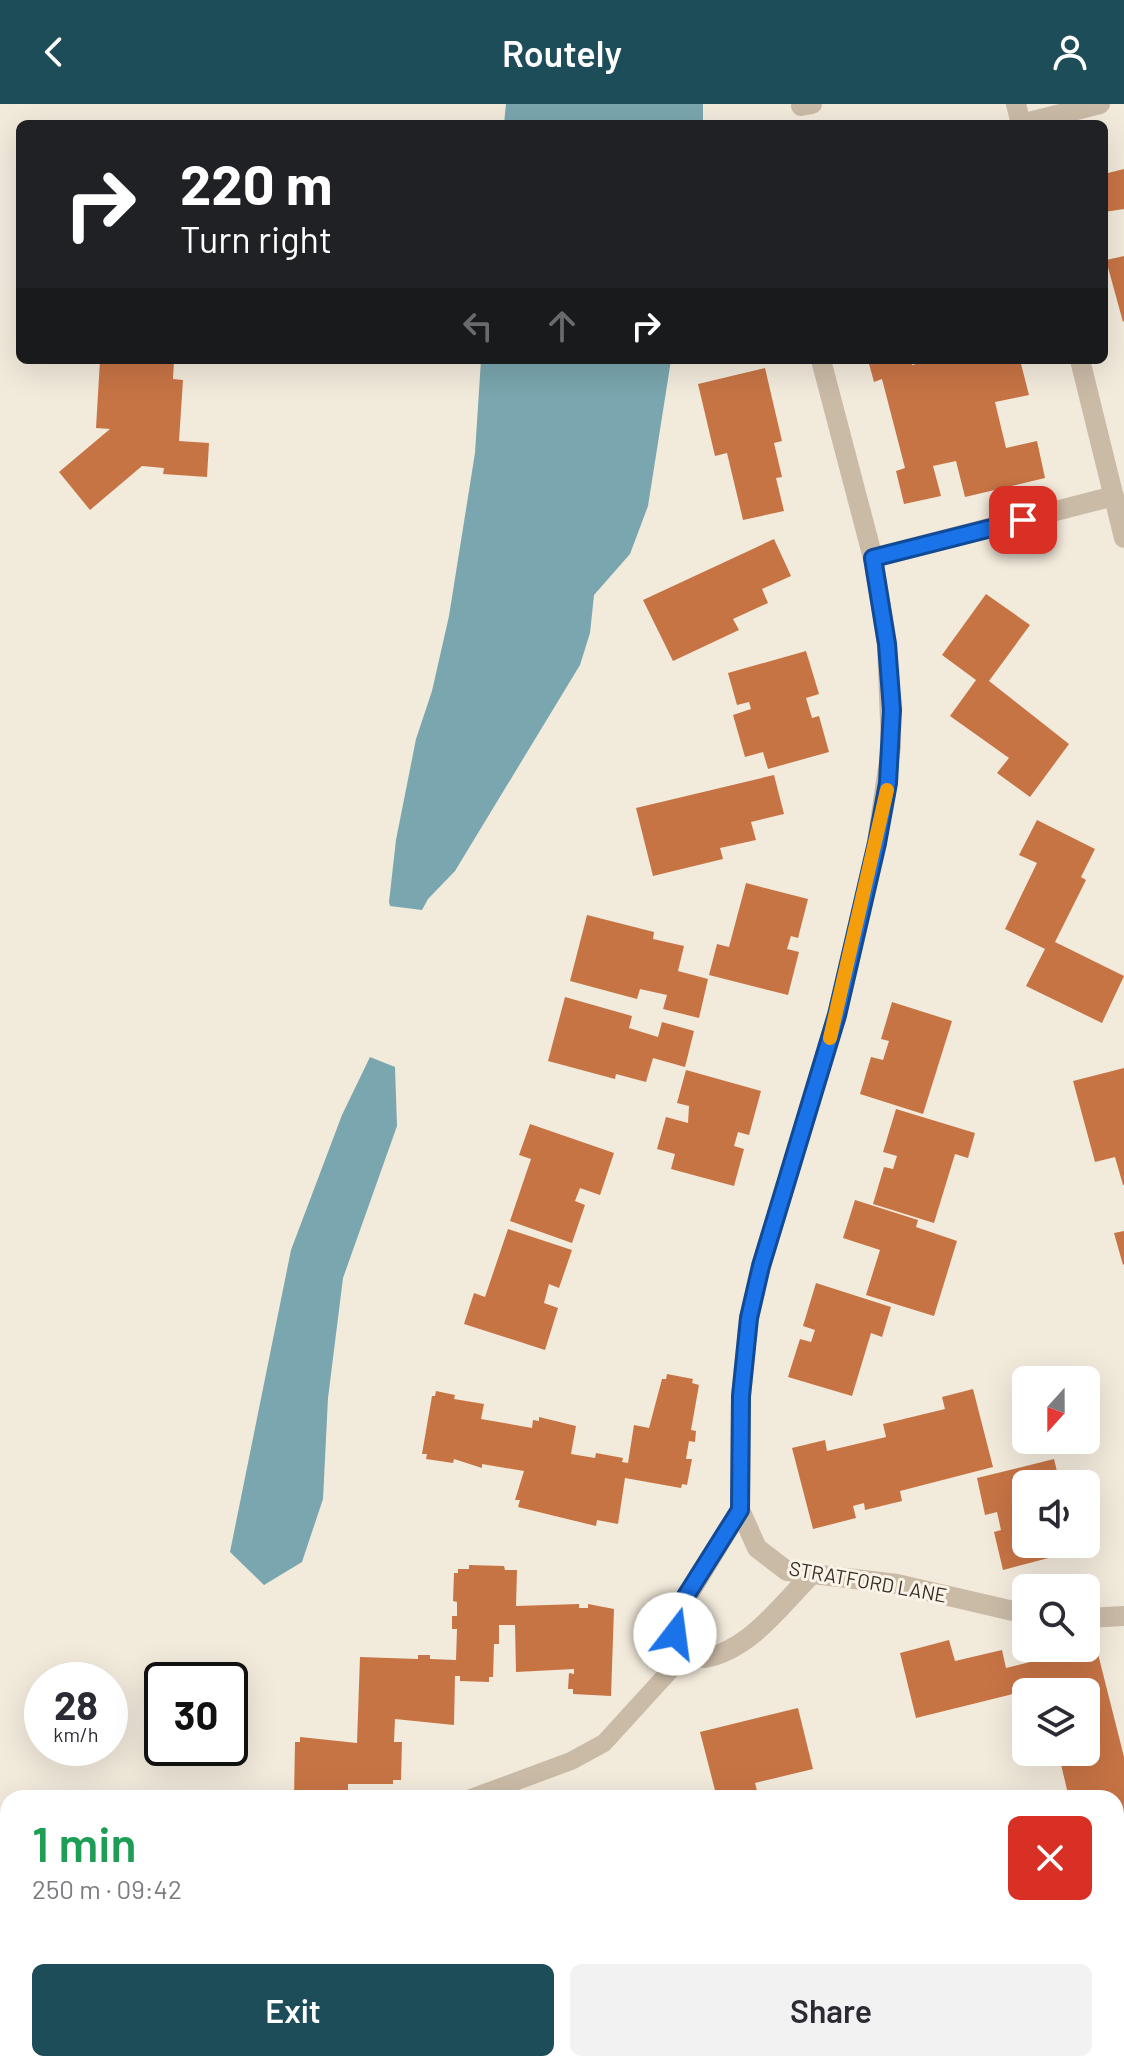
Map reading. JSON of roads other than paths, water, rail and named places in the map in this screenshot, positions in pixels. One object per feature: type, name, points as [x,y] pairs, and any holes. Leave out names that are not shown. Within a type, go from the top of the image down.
[{"type":"street","points":[[1037,120],[1100,104]]},
{"type":"street","points":[[810,1576],[746,1638],[713,1656],[687,1652],[675,1634],[678,1612],[740,1510],[741,1396],[749,1318],[761,1266],[837,1015],[888,783],[891,688],[873,558],[822,364]]},
{"type":"street","points":[[1081,364],[1124,538]]},
{"type":"street","points":[[873,558],[1114,496]]},
{"type":"street","name":"STRATFORD LANE","points":[[740,1510],[750,1536],[766,1558],[787,1571],[897,1584],[1012,1611]]},
{"type":"street","points":[[1100,1617],[1124,1616]]},
{"type":"lane","points":[[493,1790],[571,1761],[604,1743],[687,1652]]},
{"type":"water","points":[[506,104],[703,104],[703,120],[504,120]]},
{"type":"water","points":[[481,364],[670,364],[648,506],[630,554],[594,595],[590,633],[580,665],[455,871],[428,899],[422,910],[390,906],[396,840],[416,739],[432,691],[449,616],[475,453]]},
{"type":"water","points":[[370,1057],[395,1067],[397,1126],[343,1278],[328,1398],[323,1499],[302,1562],[264,1585],[230,1552],[291,1250],[342,1115]]}]
